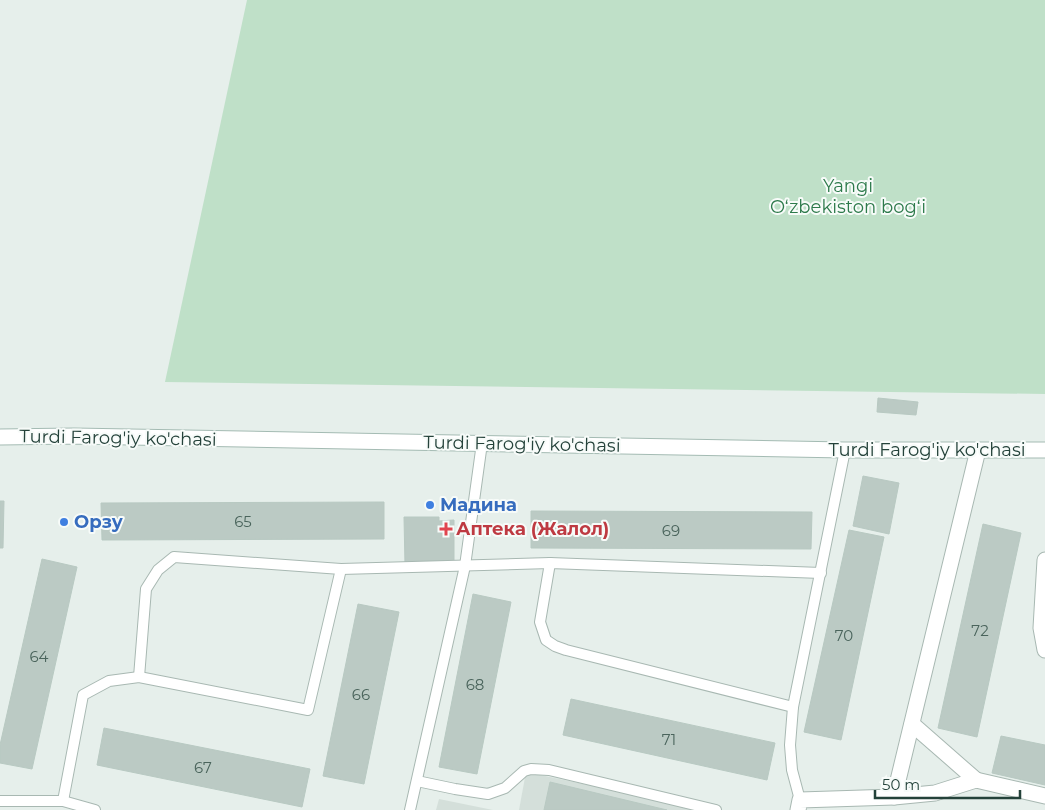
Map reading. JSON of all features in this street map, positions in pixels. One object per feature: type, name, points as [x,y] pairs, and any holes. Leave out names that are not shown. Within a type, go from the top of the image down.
[{"type":"main road","name":"Turdi Farog'iy ko'chasi","points":[[0,437],[84,436],[845,450],[1045,450]]},
{"type":"main road","points":[[894,797],[978,450]]},
{"type":"main road","points":[[1045,562],[1041,628],[1045,650]]},
{"type":"main road","points":[[912,724],[976,780],[1045,796]]},
{"type":"main road","points":[[799,805],[935,793],[976,780]]},
{"type":"lane","points":[[410,810],[465,566],[482,443]]},
{"type":"lane","points":[[799,805],[792,770],[790,745],[793,707],[845,450]]},
{"type":"lane","points":[[139,677],[146,590],[158,570],[174,557],[341,568],[550,563],[821,573]]},
{"type":"lane","points":[[550,563],[540,622],[546,640],[554,646],[793,707]]},
{"type":"lane","points":[[62,801],[84,696],[109,681],[139,677],[308,710],[341,568]]},
{"type":"lane","points":[[417,781],[488,794],[505,788],[524,771],[531,769],[550,770],[716,810]]},
{"type":"lane","points":[[0,801],[62,801],[95,810]]},
{"type":"shaded area","points":[[526,772],[707,810],[519,810]]},
{"type":"shaded area","points":[[439,799],[493,810],[436,810]]},
{"type":"green space","name":"Yangi Oʻzbekiston bogʻi","points":[[247,0],[1045,0],[1045,394],[165,382]]},
{"type":"building","points":[[878,398],[918,402],[916,415],[877,412]]},
{"type":"building","points":[[863,476],[899,483],[889,534],[853,526]]},
{"type":"building","points":[[0,501],[4,501],[3,548],[0,548]]},
{"type":"building","points":[[384,502],[384,539],[102,540],[101,503]]},
{"type":"building","points":[[531,511],[812,512],[811,549],[531,548]]},
{"type":"building","points":[[404,517],[439,517],[439,521],[454,520],[454,564],[405,565]]},
{"type":"building","points":[[983,524],[1021,533],[977,737],[938,728]]},
{"type":"building","points":[[849,530],[884,537],[841,740],[804,732]]},
{"type":"building","points":[[42,559],[77,567],[32,769],[0,763],[0,745]]},
{"type":"building","points":[[473,594],[511,602],[477,774],[439,767]]},
{"type":"building","points":[[358,604],[399,612],[364,784],[323,776]]},
{"type":"building","points":[[571,699],[775,743],[767,780],[563,735]]},
{"type":"building","points":[[104,728],[310,769],[302,807],[97,765]]},
{"type":"building","points":[[1001,736],[1045,745],[1045,785],[992,773]]},
{"type":"building","points":[[550,782],[667,810],[544,810]]},
{"type":"place","name":"Мадина","points":[[430,505]]},
{"type":"place","name":"Орзу","points":[[64,522]]},
{"type":"place","name":"Аптека (Жалол)","points":[[446,529]]}]
